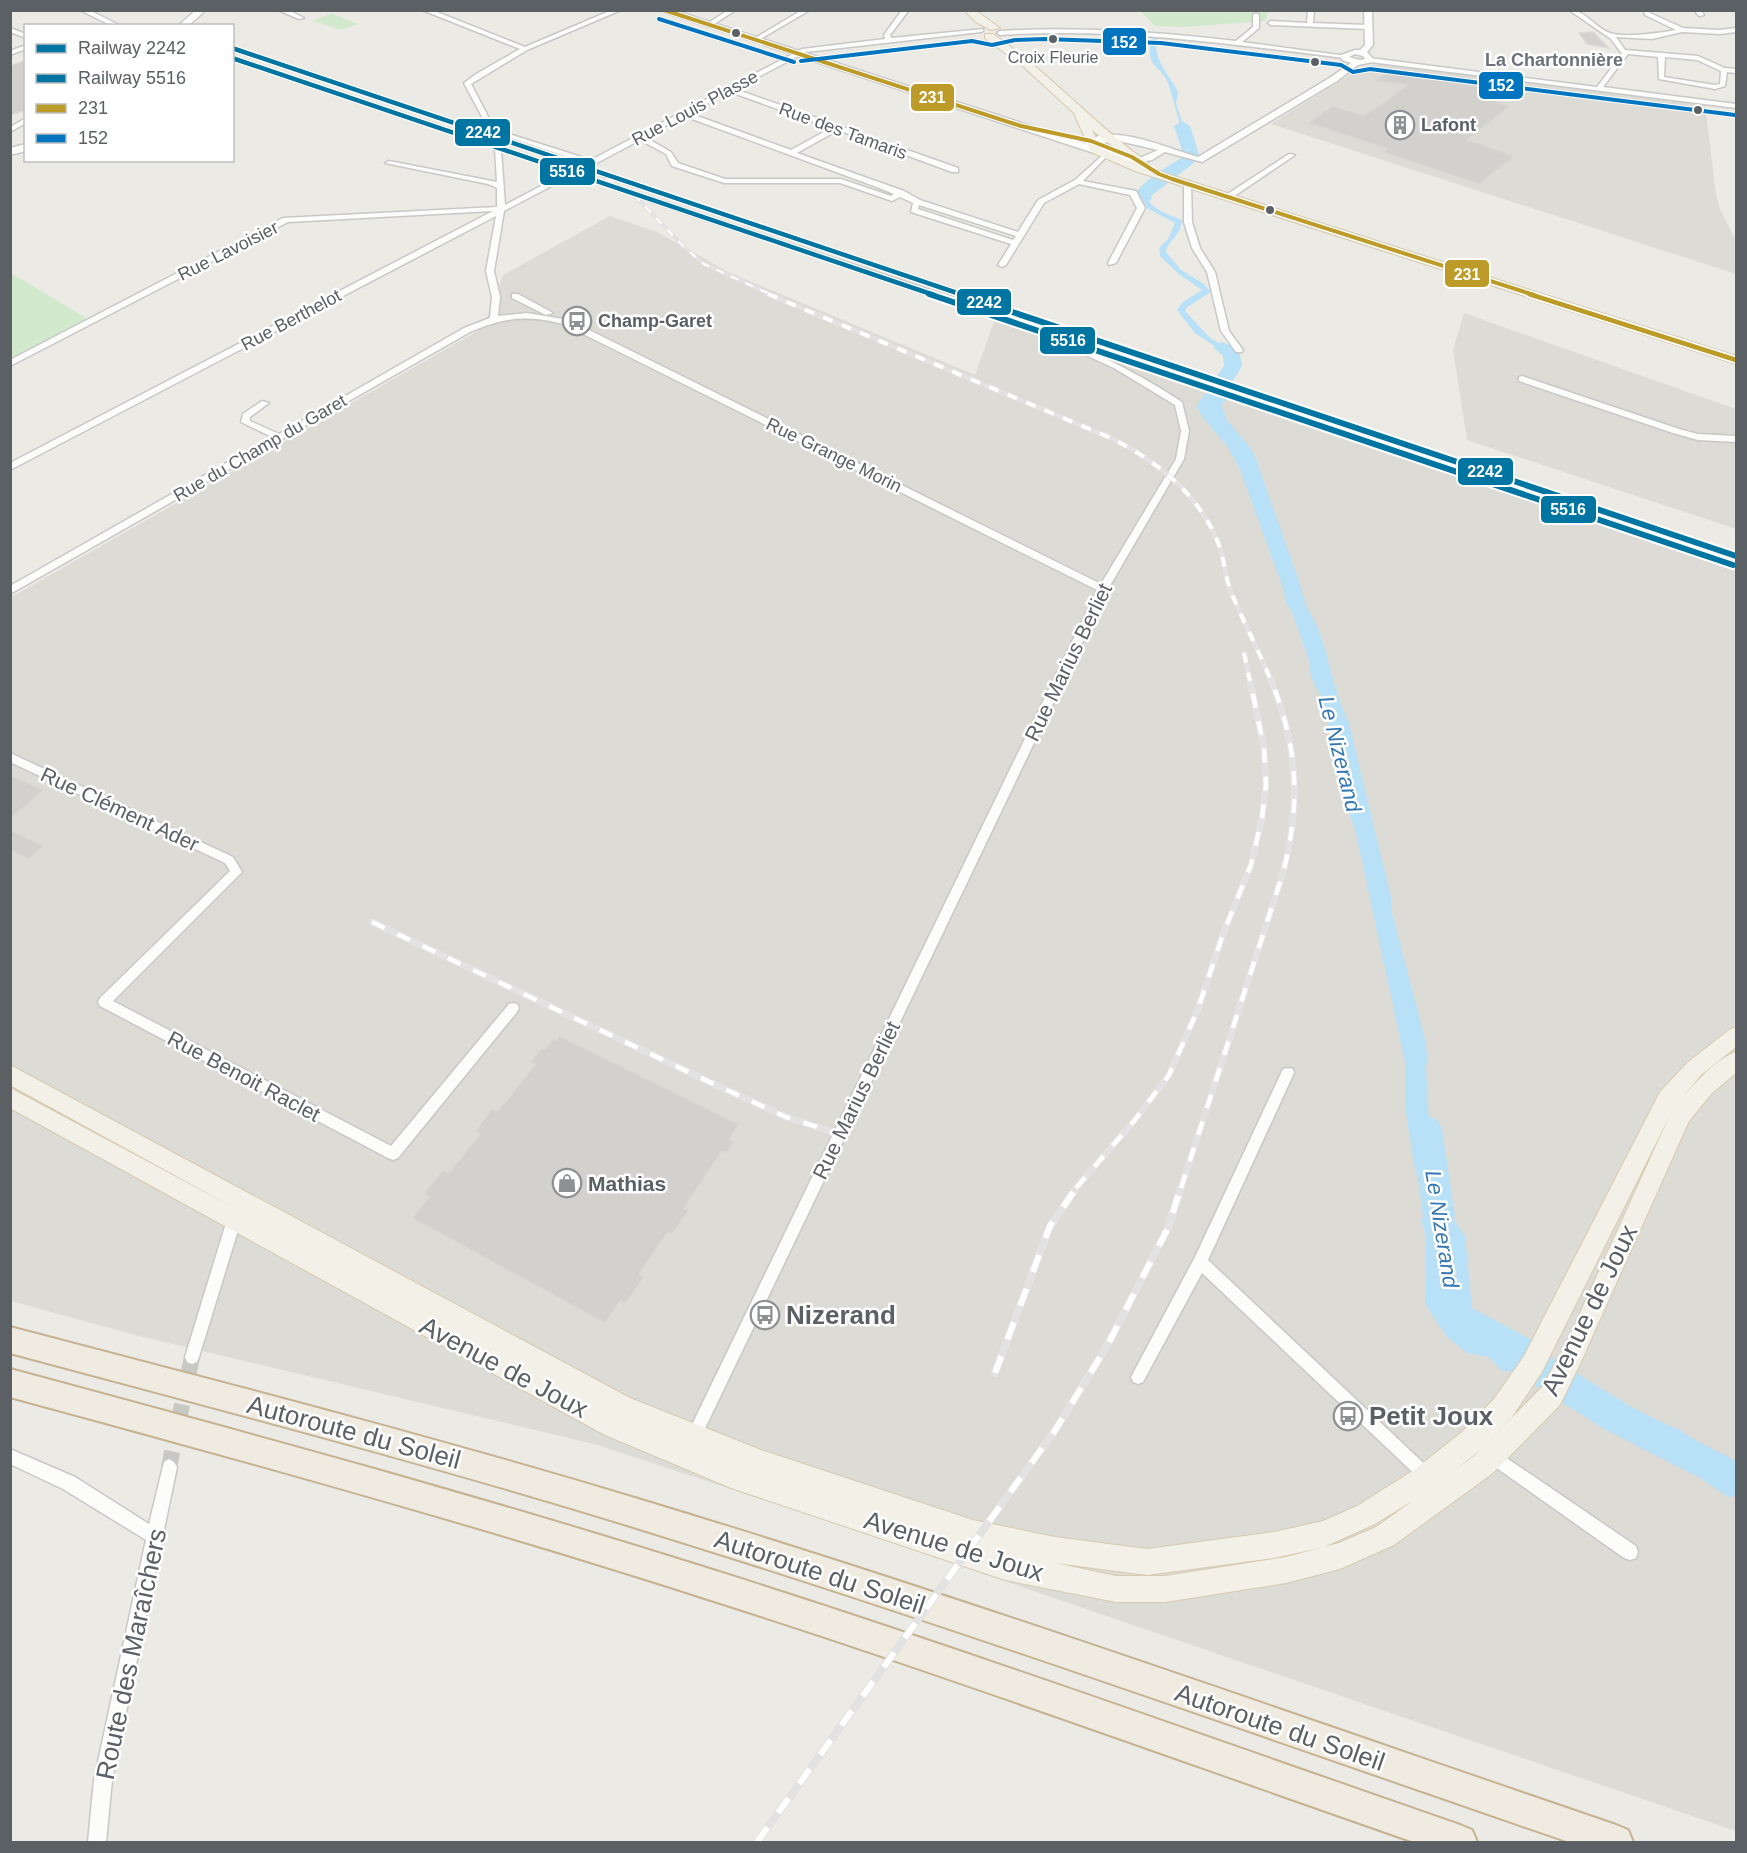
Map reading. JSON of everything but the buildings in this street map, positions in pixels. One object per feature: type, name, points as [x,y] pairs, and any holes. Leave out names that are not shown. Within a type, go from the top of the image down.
[{"type":"highway","name":"Autoroute du Soleil","points":[[10,1340],[431,1452],[725,1540],[892,1594],[1616,1842]]},
{"type":"highway","name":"Autoroute du Soleil","points":[[10,1383],[334,1472],[705,1583],[868,1636],[1460,1842]]},
{"type":"main road","points":[[184,24],[202,10]]},
{"type":"main road","points":[[662,10],[1021,126],[1135,158]]},
{"type":"main road","points":[[969,10],[989,32],[1107,136],[1159,174]]},
{"type":"main road","points":[[1079,111],[1097,149],[1172,179],[1737,360]]},
{"type":"main road","points":[[10,152],[18,138]]},
{"type":"main road","name":"Avenue de Joux","points":[[10,1074],[241,1212],[423,1312],[569,1403],[1005,1567],[1116,1589],[1165,1589],[1286,1570],[1340,1556],[1385,1536],[1437,1485],[1471,1441],[1503,1408],[1524,1379],[1668,1098],[1694,1069],[1737,1036]]},
{"type":"main road","name":"Avenue de Joux","points":[[1437,1485],[1492,1457],[1551,1396],[1572,1356],[1681,1115],[1705,1087],[1737,1061]]},
{"type":"main road","name":"Avenue de Joux","points":[[10,1097],[241,1212]]},
{"type":"street","points":[[83,10],[113,24]]},
{"type":"street","points":[[281,10],[301,18]]},
{"type":"street","points":[[425,10],[525,49],[618,10]]},
{"type":"street","points":[[709,25],[733,10]]},
{"type":"street","points":[[755,40],[807,10]]},
{"type":"street","points":[[888,39],[887,35],[906,10]]},
{"type":"street","points":[[1310,23],[1311,10]]},
{"type":"street","points":[[1362,53],[1369,45],[1368,10]]},
{"type":"street","points":[[1572,10],[1608,35],[1624,52],[1698,58],[1724,70],[1737,71]]},
{"type":"street","points":[[1647,10],[1647,14],[1682,30]]},
{"type":"street","points":[[1238,42],[1256,28],[1256,15]]},
{"type":"street","points":[[1271,23],[1367,27]]},
{"type":"street","points":[[1626,35],[1630,27]]},
{"type":"street","points":[[1608,35],[1652,37],[1682,30],[1720,32],[1737,30]]},
{"type":"street","name":"Rue Louis Plasse","points":[[525,49],[478,75],[467,84],[489,125],[504,134],[592,162],[804,50],[888,39],[1014,31],[1162,34],[1344,56]]},
{"type":"street","points":[[1355,63],[1344,56],[1351,52],[1362,53],[1369,56],[1370,60]]},
{"type":"street","points":[[1599,88],[1620,63],[1624,52]]},
{"type":"street","points":[[1661,56],[1663,59],[1661,78],[1715,87],[1723,85],[1724,70]]},
{"type":"street","points":[[1002,265],[1041,202],[1078,182],[1107,136],[1125,137],[1199,160],[1334,80],[1355,63],[1370,60],[1737,106]]},
{"type":"street","name":"Rue des Tamaris","points":[[731,90],[955,170]]},
{"type":"street","points":[[686,114],[793,152],[1017,239]]},
{"type":"street","points":[[793,152],[837,128]]},
{"type":"street","points":[[640,137],[669,153],[675,164],[724,181],[841,182],[892,199],[901,193]]},
{"type":"street","points":[[1097,149],[1135,158],[1151,159],[1163,150]]},
{"type":"street","points":[[494,318],[496,297],[490,271],[501,209],[497,150]]},
{"type":"street","points":[[1227,197],[1291,155]]},
{"type":"street","points":[[389,163],[490,182],[501,187]]},
{"type":"street","name":"Rue Berthelot","points":[[12,466],[572,173]]},
{"type":"street","points":[[1078,182],[1133,192],[1141,208],[1112,263]]},
{"type":"street","points":[[1187,184],[1188,222],[1196,248],[1211,272],[1225,331],[1239,350]]},
{"type":"street","name":"Rue Marius Berliet","points":[[647,199],[995,315],[1099,357],[1151,384],[1179,404],[1185,431],[1180,459],[1103,589],[689,1447]]},
{"type":"street","name":"Rue Lavoisier","points":[[10,363],[286,220],[501,209]]},
{"type":"street","points":[[496,297],[515,296],[514,315]]},
{"type":"street","name":"Rue Grange Morin","points":[[515,296],[1103,589]]},
{"type":"street","name":"Rue Grange Morin","points":[[514,315],[541,315],[566,322]]},
{"type":"street","name":"Rue du Champ du Garet","points":[[10,591],[467,330],[494,318],[514,315]]},
{"type":"street","points":[[1522,379],[1676,431],[1698,437],[1737,439]]},
{"type":"street","points":[[265,404],[246,416],[245,422],[279,437]]},
{"type":"street","name":"Rue Clément Ader","points":[[10,757],[230,860]]},
{"type":"street","name":"Rue Benoit Raclet","points":[[230,860],[236,872],[104,1002],[393,1154],[513,1008]]},
{"type":"street","points":[[1138,1377],[1200,1262],[1288,1073]]},
{"type":"street","points":[[192,1357],[241,1212]]},
{"type":"street","points":[[1200,1262],[1437,1485]]},
{"type":"street","points":[[1471,1441],[1630,1552]]},
{"type":"street","points":[[10,1456],[69,1483],[155,1537]]},
{"type":"street","name":"Route des Maraîchers","points":[[97,1842],[104,1780],[169,1467]]},
{"type":"shaded area","points":[[1384,64],[1705,104],[1716,195],[1720,209],[1736,241],[1736,274],[1271,124],[1364,66]]},
{"type":"shaded area","points":[[610,216],[657,232],[728,272],[975,375],[997,313],[1235,402],[1538,500],[1736,568],[1736,1831],[826,1520],[594,1444],[135,1335],[11,1301],[10,598],[483,328],[503,275]]},
{"type":"shaded area","points":[[1464,313],[1736,409],[1736,529],[1467,440],[1453,350]]},
{"type":"green space","points":[[1140,11],[1269,11],[1265,21],[1185,27],[1155,26]]},
{"type":"green space","points":[[331,13],[358,24],[342,30],[313,21]]},
{"type":"green space","points":[[11,273],[88,319],[11,359]]},
{"type":"water","points":[[1152,37],[1157,37],[1159,59],[1178,92],[1176,103],[1186,134],[1196,153],[1195,156],[1188,154],[1190,153],[1166,78],[1150,56]]},
{"type":"water","points":[[1157,176],[1168,180],[1145,194],[1151,204],[1160,211],[1182,220],[1166,252],[1181,270],[1204,284],[1211,292],[1186,308],[1186,312],[1210,338],[1237,353],[1240,365],[1229,380],[1224,378],[1226,364],[1229,360],[1228,355],[1195,333],[1177,310],[1183,302],[1202,290],[1180,275],[1160,256],[1159,248],[1168,239],[1175,223],[1147,208],[1139,194]]},
{"type":"water","points":[[1210,390],[1227,399],[1220,406],[1223,413],[1255,456],[1305,602],[1320,633],[1336,690],[1349,723],[1391,897],[1391,909],[1425,1039],[1428,1059],[1426,1066],[1432,1175],[1445,1206],[1465,1236],[1472,1308],[1539,1344],[1528,1373],[1502,1371],[1489,1357],[1467,1353],[1447,1337],[1425,1304],[1426,1239],[1421,1220],[1427,1213],[1426,1199],[1423,1199],[1414,1164],[1405,1106],[1405,1062],[1356,833],[1342,791],[1323,700],[1311,678],[1309,661],[1292,612],[1286,603],[1284,591],[1239,467],[1227,446],[1200,414],[1197,406]]},
{"type":"water","points":[[1654,1419],[1678,1429],[1736,1468],[1736,1498],[1732,1495],[1729,1498],[1644,1439]]},
{"type":"waterway","name":"Le Nizerand","points":[[1144,198],[1142,195],[1157,181],[1192,158],[1182,126]]},
{"type":"waterway","name":"Le Nizerand","points":[[1219,426],[1210,401],[1233,366],[1232,354],[1223,348]]},
{"type":"waterway","name":"Le Nizerand","points":[[1427,1129],[1439,1216]]},
{"type":"waterway","name":"Le Nizerand","points":[[1511,1351],[1616,1417],[1736,1479]]},
{"type":"tunnel","points":[[169,1467],[192,1357]]},
{"type":"railway","points":[[577,166],[611,181],[635,196],[685,248],[704,264],[772,295]]},
{"type":"railway","points":[[768,294],[1111,438],[1145,457],[1189,495],[1211,527],[1221,550],[1230,589],[1271,681]]},
{"type":"railway","points":[[1244,653],[1250,681]]},
{"type":"railway","points":[[1076,1188],[1134,1121],[1169,1075],[1198,1009],[1223,934],[1251,865],[1262,818],[1266,786],[1264,748],[1250,680]]},
{"type":"railway","points":[[1181,1188],[1283,873],[1289,847],[1293,823],[1294,775],[1287,729],[1271,680]]},
{"type":"railway","points":[[372,922],[716,1085],[786,1117],[827,1130]]},
{"type":"railway","points":[[995,1373],[1050,1226],[1077,1187]]},
{"type":"railway","points":[[757,1842],[1056,1429],[1107,1346],[1168,1228],[1181,1187]]},
{"type":"rail line","name":"2242","points":[[234,49],[1736,556]]},
{"type":"rail line","name":"5516","points":[[234,59],[1733,565]]},
{"type":"transit line","name":"231","points":[[664,10],[1021,126],[1091,141],[1132,157],[1159,174],[1172,179],[1736,360]]},
{"type":"transit line","name":"152","points":[[659,19],[794,62]]},
{"type":"transit line","name":"152","points":[[801,61],[972,41],[992,45],[1015,40],[1045,39],[1161,43],[1341,65],[1353,72],[1370,69],[1735,115]]},
{"type":"place","name":"Croix Fleurie","points":[[1053,39]]},
{"type":"place","name":"Lafont","points":[[1400,125]]},
{"type":"place","name":"Champ-Garet","points":[[577,321]]},
{"type":"place","name":"Mathias","points":[[567,1183]]},
{"type":"place","name":"Nizerand","points":[[765,1315]]},
{"type":"place","name":"Petit Joux","points":[[1348,1416]]},
{"type":"district","name":"La Chartonnière","points":[[1554,60]]}]
